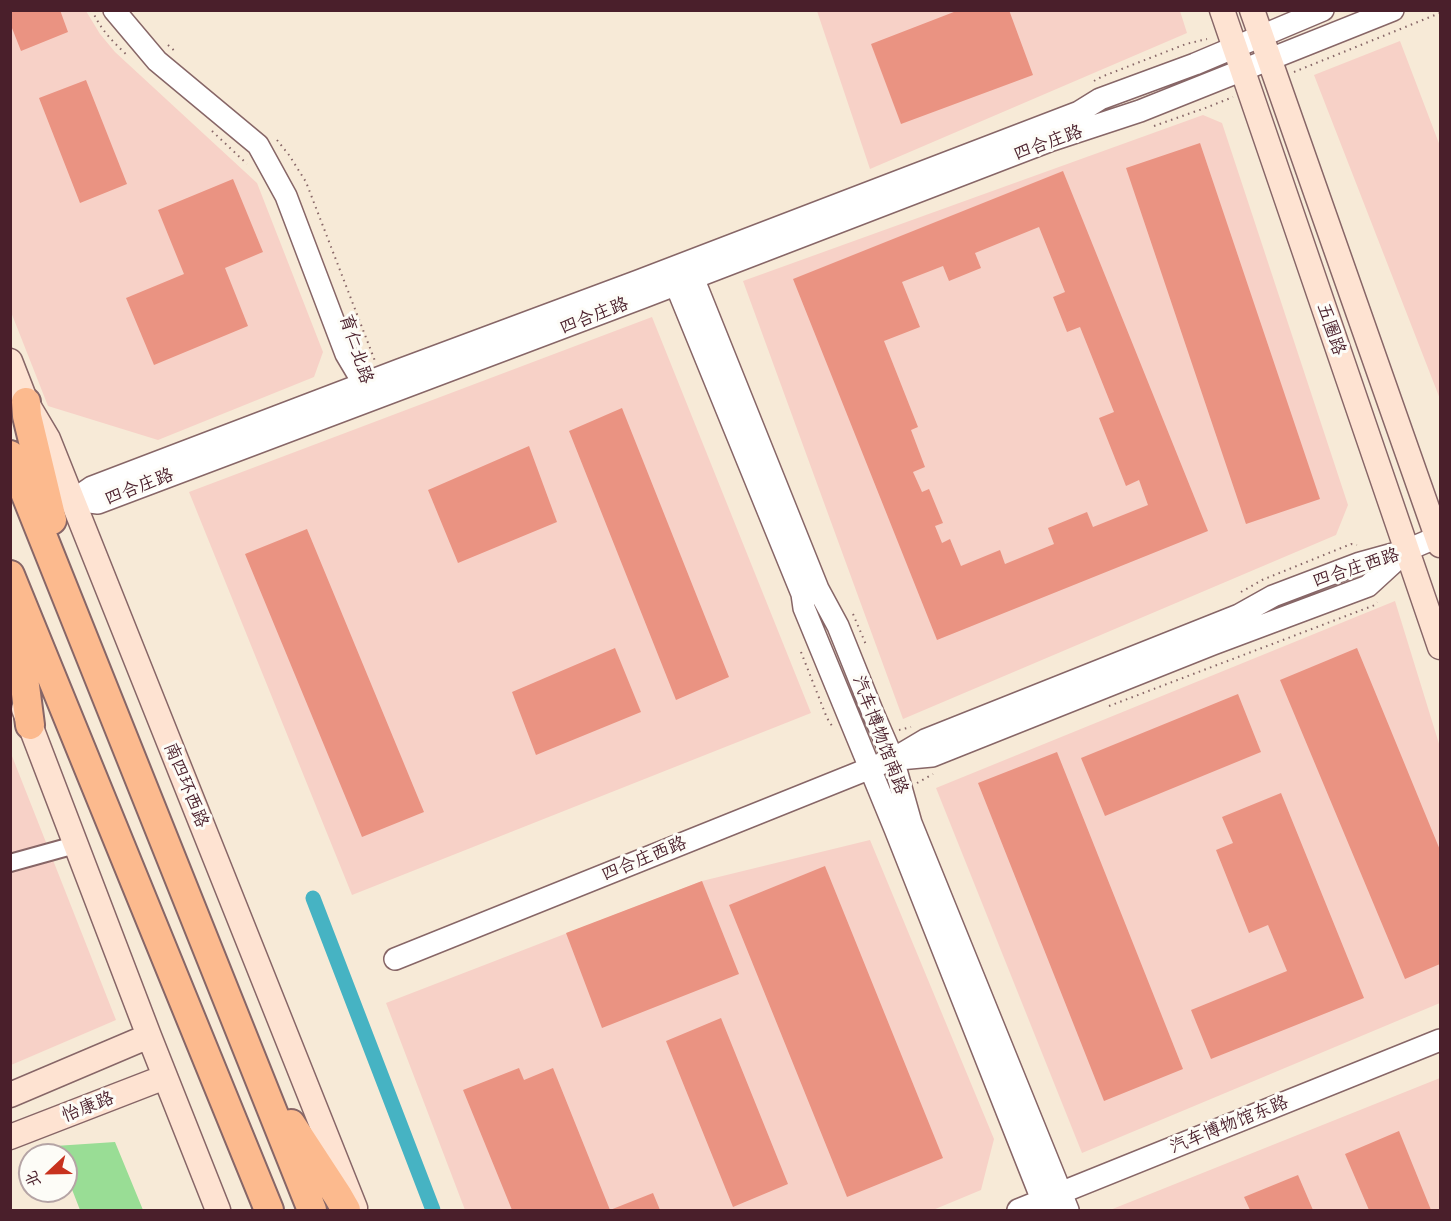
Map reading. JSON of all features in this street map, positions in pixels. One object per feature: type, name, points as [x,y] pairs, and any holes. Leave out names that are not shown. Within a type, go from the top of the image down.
[{"type":"highway","points":[[26,402],[29,428],[52,519],[65,557],[81,632]]},
{"type":"highway","points":[[10,455],[312,1210]]},
{"type":"highway","points":[[11,576],[30,726]]},
{"type":"highway","points":[[11,576],[269,1210]]},
{"type":"highway","points":[[258,1074],[346,1210]]},
{"type":"main road","name":"五圈路","points":[[1222,10],[1440,646]]},
{"type":"main road","name":"五圈路","points":[[1252,10],[1440,540]]},
{"type":"main road","name":"南四环西路","points":[[10,361],[26,402],[48,439],[73,500],[356,1210]]},
{"type":"main road","points":[[10,676],[148,1036],[218,1210]]},
{"type":"main road","points":[[10,1095],[148,1036]]},
{"type":"main road","name":"怡康路","points":[[10,1137],[165,1077]]},
{"type":"street","name":"育仁北路","points":[[114,10],[157,61],[258,145],[286,196],[346,354],[368,388]]},
{"type":"street","name":"育仁北路","points":[[125,10],[162,55],[266,141],[299,190],[358,349],[368,388]]},
{"type":"street","name":"四合庄路","points":[[681,273],[1079,112],[1100,99],[1195,64],[1323,10]]},
{"type":"street","name":"四合庄路","points":[[73,500],[92,487],[681,273],[1052,140],[1140,111],[1393,10]]},
{"type":"street","name":"汽车博物馆南路","points":[[681,273],[818,589],[838,626],[893,759],[911,823],[1055,1204]]},
{"type":"street","name":"汽车博物馆南路","points":[[681,273],[802,594],[804,608],[904,851],[1055,1204]]},
{"type":"street","name":"四合庄西路","points":[[395,959],[870,769],[893,759],[925,740],[1239,615],[1273,596],[1360,563],[1440,540]]},
{"type":"street","points":[[10,863],[75,845]]},
{"type":"street","name":"汽车博物馆东路","points":[[1018,1210],[1055,1204],[1440,1040]]},
{"type":"path","points":[[93,10],[96,19],[112,41],[130,57]]},
{"type":"path","points":[[208,128],[249,166]]},
{"type":"shaded area","points":[[11,11],[86,11],[100,34],[115,52],[257,183],[323,352],[314,377],[158,440],[48,406],[11,312]]},
{"type":"shaded area","points":[[817,11],[1180,11],[1187,33],[870,169]]},
{"type":"shaded area","points":[[1400,41],[1440,146],[1440,399],[1314,75]]},
{"type":"shaded area","points":[[1203,115],[1222,123],[1348,505],[1336,535],[903,719],[743,281]]},
{"type":"shaded area","points":[[652,317],[811,713],[352,895],[189,492]]},
{"type":"shaded area","points":[[1395,601],[1440,747],[1440,1003],[1082,1153],[936,788]]},
{"type":"shaded area","points":[[10,751],[116,1020],[11,1065],[10,1065]]},
{"type":"shaded area","points":[[870,840],[994,1139],[981,1190],[933,1210],[465,1210],[386,1003],[702,881]]},
{"type":"shaded area","points":[[1440,1078],[1440,1210],[1110,1210]]},
{"type":"green space","points":[[115,1142],[143,1210],[80,1210],[77,1203],[78,1144]]},
{"type":"building","points":[[10,10],[60,10],[68,32],[21,51],[10,23]]},
{"type":"building","points":[[959,10],[1009,10],[1033,75],[901,124],[871,44]]},
{"type":"building","points":[[86,80],[127,184],[80,203],[39,98]]},
{"type":"building","points":[[1200,143],[1320,499],[1246,524],[1126,168]]},
{"type":"building","points":[[1063,171],[1208,531],[937,640],[793,279]],"holes":[[[1039,227],[1065,292],[1053,297],[1067,332],[1080,327],[1114,412],[1099,418],[1126,486],[1139,480],[1148,505],[1093,527],[1087,512],[1048,528],[1054,544],[1005,564],[1000,550],[961,566],[950,539],[942,543],[935,526],[943,523],[929,489],[922,492],[913,472],[925,467],[911,430],[918,427],[884,341],[920,327],[902,282],[943,266],[949,281],[981,268],[975,253]]]},
{"type":"building","points":[[233,179],[263,252],[225,268],[248,326],[154,365],[126,298],[184,274],[158,210]]},
{"type":"building","points":[[622,408],[729,677],[676,700],[569,431]]},
{"type":"building","points":[[529,446],[557,522],[458,563],[428,490]]},
{"type":"building","points":[[307,529],[424,812],[362,837],[245,554]]},
{"type":"building","points":[[615,648],[641,712],[536,755],[512,692]]},
{"type":"building","points":[[1357,648],[1440,850],[1440,964],[1405,979],[1280,680]]},
{"type":"building","points":[[1238,694],[1261,752],[1105,816],[1081,758]]},
{"type":"building","points":[[1057,752],[1183,1069],[1104,1101],[978,783]]},
{"type":"building","points":[[1281,793],[1364,998],[1211,1059],[1191,1010],[1287,971],[1268,925],[1249,933],[1216,850],[1233,843],[1222,817]]},
{"type":"building","points":[[825,866],[943,1158],[847,1197],[729,905]]},
{"type":"building","points":[[702,881],[739,974],[602,1028],[566,933]]},
{"type":"building","points":[[721,1018],[788,1184],[733,1207],[666,1041]]},
{"type":"building","points":[[519,1068],[524,1080],[553,1068],[610,1210],[512,1210],[463,1090]]},
{"type":"building","points":[[1399,1131],[1431,1210],[1369,1210],[1345,1154]]},
{"type":"building","points":[[1298,1175],[1313,1210],[1250,1210],[1244,1197]]},
{"type":"building","points":[[653,1193],[660,1210],[610,1210]]},
{"type":"waterway","points":[[313,898],[433,1210]]}]
